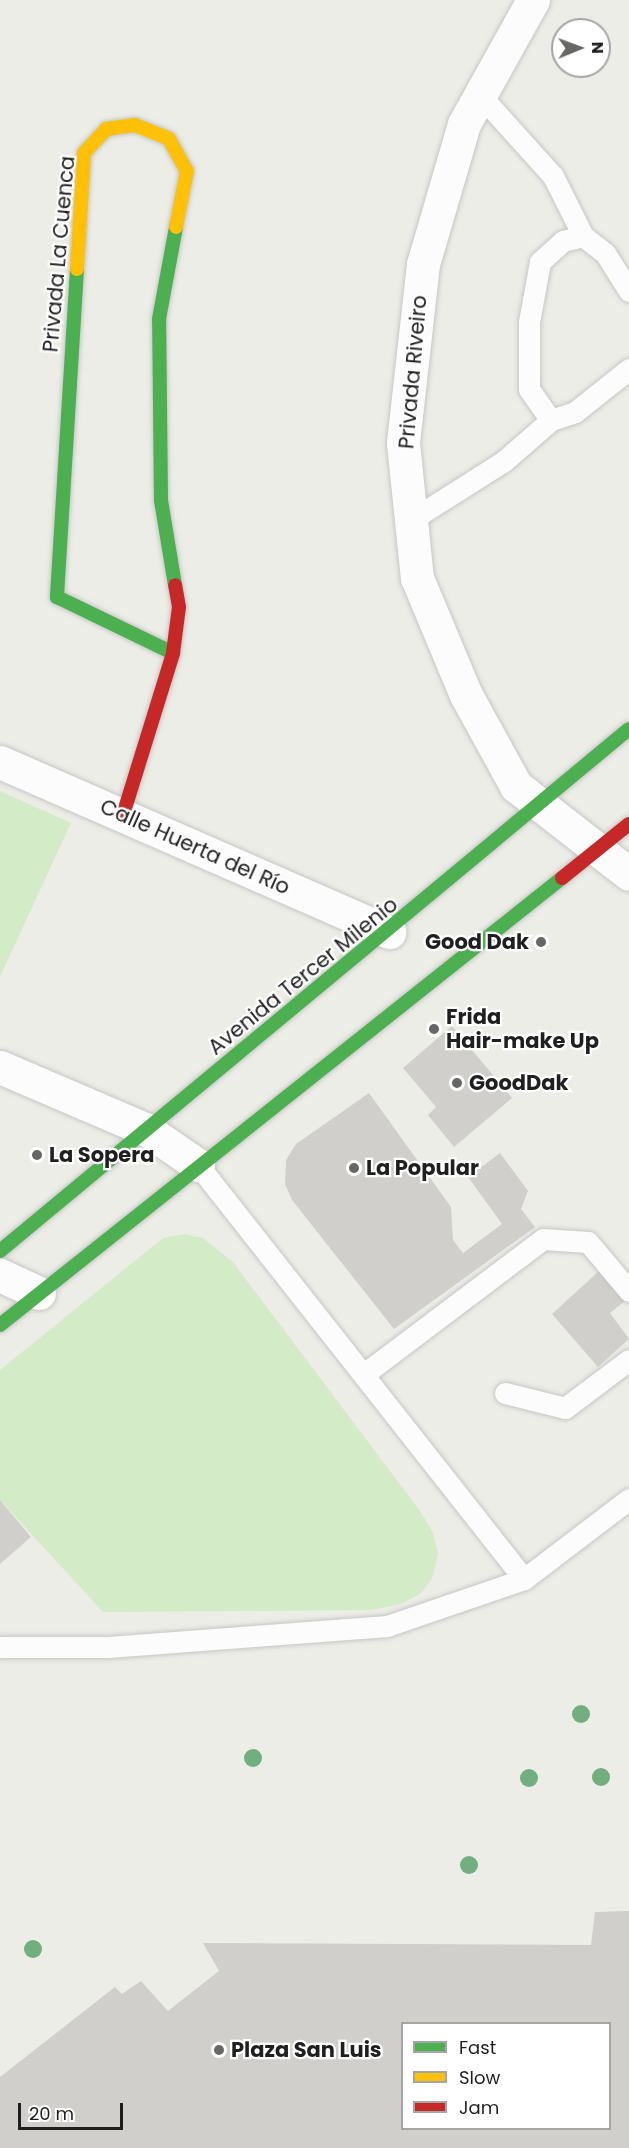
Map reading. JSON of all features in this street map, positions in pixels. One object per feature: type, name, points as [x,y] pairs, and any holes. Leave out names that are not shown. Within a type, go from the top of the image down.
[{"type":"street","name":"Privada Riveiro","points":[[533,0],[464,124],[423,264],[403,443],[417,578],[466,695],[516,786],[596,852],[629,874]]},
{"type":"street","name":"Privada La Cuenca","points":[[123,815],[173,653],[179,607],[161,500],[159,319],[187,171],[169,139],[135,125],[106,129],[84,153],[57,597],[173,653]]},
{"type":"street","name":"Avenida Tercer Milenio","points":[[0,1251],[389,933],[629,729]]},
{"type":"street","name":"Calle Huerta del Río","points":[[0,762],[389,933]]},
{"type":"street","points":[[0,1326],[198,1165],[629,824]]},
{"type":"street","points":[[0,1066],[147,1130],[198,1165]]},
{"type":"street","points":[[0,1275],[39,1293]]},
{"type":"lane","points":[[480,95],[553,176],[583,236],[605,253],[629,291]]},
{"type":"lane","points":[[551,420],[529,389],[529,322],[540,262],[563,241],[583,236]]},
{"type":"lane","points":[[411,520],[504,461],[551,420],[575,412],[629,369]]},
{"type":"lane","points":[[198,1165],[524,1580]]},
{"type":"lane","points":[[364,1374],[543,1239],[588,1242],[629,1290]]},
{"type":"lane","points":[[505,1393],[565,1408],[629,1360]]},
{"type":"lane","points":[[0,1647],[108,1647],[387,1626],[524,1580],[629,1499]]},
{"type":"green space","points":[[0,791],[71,823],[0,977]]},
{"type":"green space","points":[[185,1234],[203,1238],[233,1262],[420,1511],[433,1533],[438,1554],[432,1579],[420,1594],[401,1604],[372,1610],[103,1612],[0,1500],[0,1370],[163,1238]]},
{"type":"building","name":"GoodDak","points":[[452,1026],[512,1098],[454,1147],[428,1115],[436,1107],[403,1068]]},
{"type":"building","points":[[369,1093],[451,1207],[453,1240],[463,1253],[502,1224],[468,1177],[500,1153],[528,1191],[521,1209],[535,1227],[394,1329],[292,1200],[285,1184],[286,1160],[296,1144]]},
{"type":"building","points":[[599,1271],[625,1301],[610,1313],[629,1339],[598,1367],[552,1314]]},
{"type":"building","points":[[0,1500],[31,1537],[0,1564]]},
{"type":"building","name":"Plaza San Luis","points":[[629,1911],[629,2148],[0,2148],[0,2077],[115,1987],[122,1994],[141,1981],[168,2011],[219,1971],[203,1943],[591,1945],[595,1912]]},
{"type":"traffic: fast","points":[[175,585],[161,500],[159,319],[176,227]]},
{"type":"traffic: fast","points":[[77,269],[57,597],[173,653]]},
{"type":"traffic: fast","points":[[0,1251],[629,729]]},
{"type":"traffic: fast","points":[[0,1325],[562,878]]},
{"type":"traffic: slow","points":[[77,269],[84,153],[106,129],[135,125],[169,139],[187,171],[176,227]]},
{"type":"traffic: jam","points":[[123,815],[173,653],[179,607],[175,585]]},
{"type":"traffic: jam","points":[[562,878],[629,824]]},
{"type":"place","name":"Good Dak","points":[[541,942]]},
{"type":"place","name":"Frida Hair-make Up","points":[[434,1029]]},
{"type":"place","name":"GoodDak","points":[[457,1083]]},
{"type":"place","name":"La Sopera","points":[[37,1155]]},
{"type":"place","name":"La Popular","points":[[354,1168]]},
{"type":"place","name":"Plaza San Luis","points":[[219,2050]]}]
